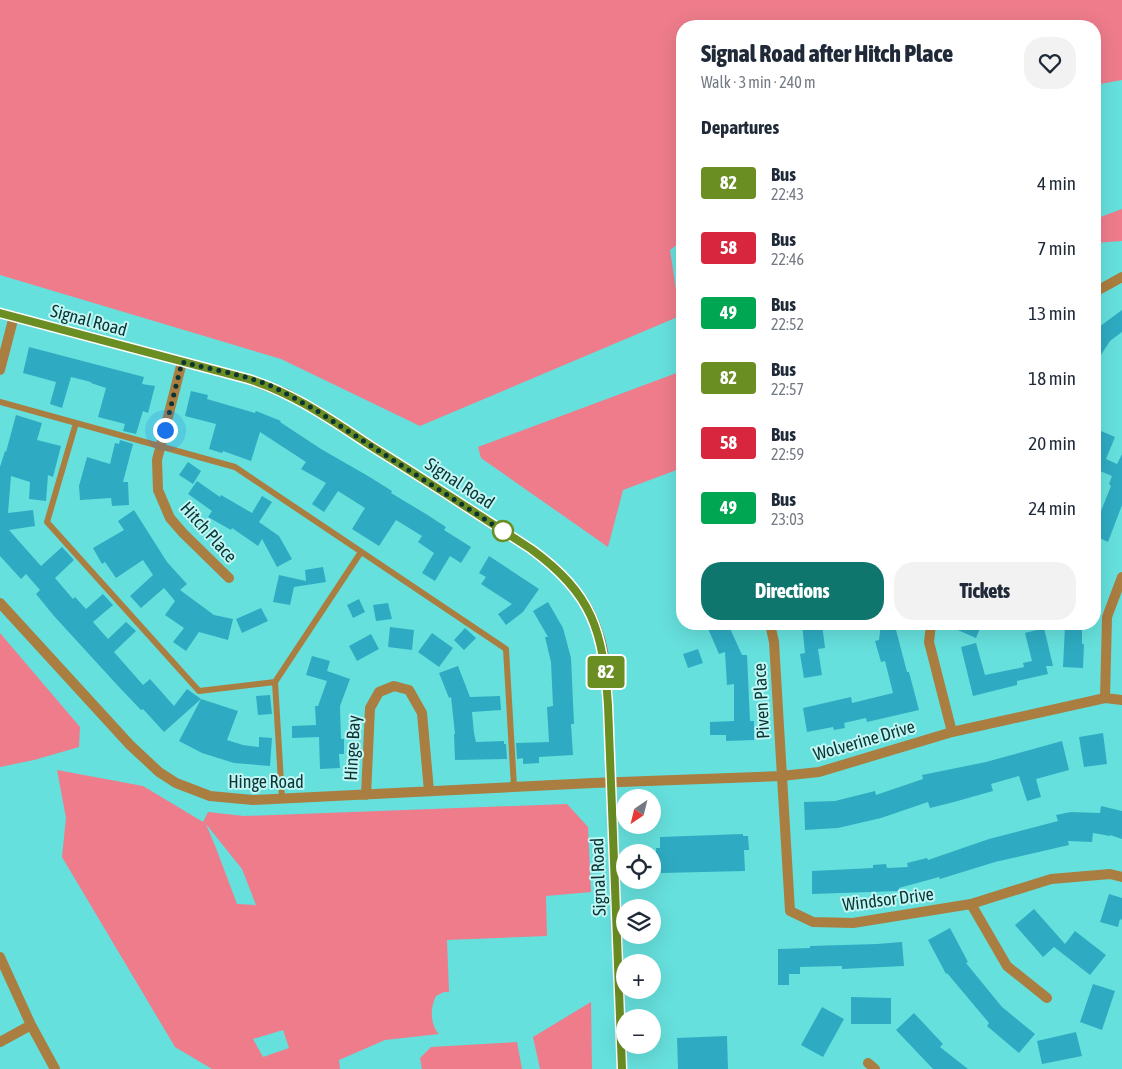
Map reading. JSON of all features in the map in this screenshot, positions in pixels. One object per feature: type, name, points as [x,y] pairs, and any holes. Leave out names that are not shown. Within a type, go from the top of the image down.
[{"type":"street","points":[[1101,289],[1122,277]]},
{"type":"street","name":"Signal Road","points":[[0,313],[248,379],[287,394],[349,431],[531,549],[552,564],[569,580],[592,617],[600,639],[606,681],[622,1069]]},
{"type":"street","points":[[0,370],[14,316]]},
{"type":"street","name":"Hitch Place","points":[[182,362],[157,460],[158,490],[170,518],[228,578]]},
{"type":"street","points":[[1105,698],[1107,617],[1122,576]]},
{"type":"street","name":"Hinge Road","points":[[0,603],[130,745],[159,772],[176,783],[210,796],[253,800],[611,783]]},
{"type":"street","name":"Piven Place","points":[[771,630],[774,642],[781,776]]},
{"type":"street","points":[[930,630],[929,642],[952,732]]},
{"type":"street","name":"Hinge Bay","points":[[366,795],[370,708],[379,692],[394,686],[409,690],[422,713],[429,791]]},
{"type":"street","name":"Wolverine Drive","points":[[611,783],[781,776],[819,772],[952,732],[1105,698],[1122,700]]},
{"type":"street","name":"Windsor Drive","points":[[781,776],[790,911],[813,922],[853,923],[971,904],[1051,879],[1110,874],[1122,877]]},
{"type":"street","points":[[971,904],[1007,966],[1047,998]]},
{"type":"street","points":[[0,957],[31,1025],[55,1069]]},
{"type":"street","points":[[0,1042],[31,1025]]},
{"type":"lane","points":[[0,402],[235,467],[506,648],[514,788]]},
{"type":"lane","points":[[76,423],[47,522],[199,691],[276,682]]},
{"type":"lane","points":[[282,799],[276,682],[361,552]]},
{"type":"shaded area","points":[[0,0],[1122,0],[1122,80],[1101,84],[1101,20],[676,20],[676,246],[670,250],[676,290],[676,318],[420,426],[281,359],[0,275]]},
{"type":"shaded area","points":[[1122,209],[1122,241],[1101,243],[1101,217]]},
{"type":"shaded area","points":[[676,373],[676,470],[623,490],[608,547],[481,458],[478,447]]},
{"type":"shaded area","points":[[0,633],[80,727],[79,747],[34,760],[0,767]]},
{"type":"shaded area","points":[[57,770],[143,786],[203,822],[208,812],[244,816],[567,804],[588,827],[591,892],[546,896],[547,936],[447,940],[449,992],[436,996],[432,1010],[434,1026],[439,1034],[385,1040],[339,1060],[340,1069],[212,1069],[175,1047],[62,857],[66,818]],"holes":[[[206,824],[242,869],[256,905],[237,904]],[[283,1030],[289,1048],[263,1057],[253,1039]]]},
{"type":"shaded area","points":[[591,1002],[592,1069],[540,1069],[533,1037]]},
{"type":"shaded area","points":[[517,1042],[522,1069],[422,1069],[420,1058],[431,1047]]},
{"type":"building","points":[[1122,310],[1122,332],[1110,341],[1101,355],[1101,326]]},
{"type":"building","points":[[29,347],[144,377],[142,384],[155,386],[148,413],[143,411],[136,434],[123,431],[125,424],[98,417],[106,388],[91,382],[71,377],[62,408],[50,404],[56,382],[23,373]]},
{"type":"building","points":[[191,391],[208,395],[207,399],[255,413],[256,411],[281,421],[321,449],[392,491],[391,493],[446,527],[444,530],[471,547],[461,563],[450,556],[435,581],[422,573],[434,553],[418,542],[422,536],[396,520],[379,546],[352,529],[365,508],[338,491],[324,512],[312,504],[326,483],[301,469],[306,462],[260,432],[251,461],[223,451],[222,453],[209,449],[216,424],[185,416]]},
{"type":"building","points":[[16,415],[42,423],[37,440],[61,446],[53,477],[48,475],[46,501],[29,499],[30,482],[11,476],[8,513],[33,510],[35,526],[9,530],[41,566],[62,547],[74,560],[55,578],[73,599],[75,597],[86,609],[103,594],[113,605],[93,622],[108,639],[126,622],[136,631],[114,652],[143,685],[150,679],[174,706],[187,689],[201,699],[164,732],[119,687],[54,616],[36,594],[40,590],[26,574],[21,579],[0,556],[0,467]]},
{"type":"building","points":[[1101,431],[1115,437],[1106,459],[1117,464],[1122,454],[1122,505],[1108,542],[1101,539],[1101,511],[1111,486],[1109,484],[1112,476],[1101,471]]},
{"type":"building","points":[[120,440],[133,444],[123,482],[128,482],[129,505],[112,506],[111,498],[80,500],[79,486],[87,457],[110,464],[115,443],[119,444]]},
{"type":"building","points":[[188,462],[201,471],[193,484],[179,475]]},
{"type":"building","points":[[197,481],[220,497],[221,495],[252,513],[262,496],[272,502],[259,522],[279,536],[292,559],[277,567],[262,539],[258,546],[232,528],[231,530],[208,517],[212,511],[188,494]]},
{"type":"building","points":[[134,510],[167,562],[187,584],[180,590],[214,615],[233,619],[228,640],[199,632],[186,651],[173,642],[184,628],[165,615],[175,601],[164,588],[141,608],[130,596],[153,575],[143,560],[116,578],[105,562],[102,564],[93,548],[124,530],[118,521]]},
{"type":"building","points":[[489,556],[539,589],[523,612],[506,625],[498,614],[512,604],[481,584],[486,577],[479,573]]},
{"type":"building","points":[[323,567],[326,582],[294,587],[290,605],[273,602],[279,575],[306,581],[305,570]]},
{"type":"building","points":[[359,599],[365,612],[353,618],[347,605]]},
{"type":"building","points":[[548,602],[563,628],[571,658],[574,724],[571,724],[573,755],[539,757],[539,763],[523,764],[523,758],[517,759],[516,743],[549,742],[547,707],[553,706],[551,662],[545,637],[548,637],[533,611]]},
{"type":"building","points":[[388,603],[392,619],[376,621],[373,605]]},
{"type":"building","points":[[261,608],[268,621],[242,633],[236,619]]},
{"type":"building","points":[[390,627],[414,630],[412,650],[388,647]]},
{"type":"building","points":[[465,628],[476,638],[464,650],[454,640]]},
{"type":"building","points":[[709,630],[731,630],[742,655],[747,655],[750,721],[754,721],[754,740],[726,741],[726,735],[710,735],[710,722],[734,721],[734,684],[727,685],[725,652],[719,654]]},
{"type":"building","points":[[803,630],[823,630],[825,648],[818,649],[822,675],[804,678],[800,654],[805,653]]},
{"type":"building","points":[[880,630],[896,630],[919,710],[867,722],[866,718],[844,723],[845,728],[834,730],[833,727],[807,732],[803,708],[851,697],[852,703],[893,693],[885,661],[881,662],[875,641],[879,640]]},
{"type":"building","points":[[958,630],[979,630],[976,638]]},
{"type":"building","points":[[1044,630],[1053,666],[1046,666],[1048,674],[1017,681],[1017,685],[973,696],[961,647],[976,643],[985,675],[1024,667],[1023,663],[1032,661],[1025,633]]},
{"type":"building","points":[[1065,630],[1082,630],[1082,644],[1084,644],[1083,668],[1063,667]]},
{"type":"building","points":[[432,633],[453,648],[439,667],[418,652]]},
{"type":"building","points":[[371,634],[379,649],[357,661],[349,646]]},
{"type":"building","points":[[698,649],[703,663],[688,668],[683,654]]},
{"type":"building","points":[[312,656],[330,661],[327,671],[350,679],[340,706],[341,739],[344,739],[344,754],[339,754],[340,768],[320,769],[319,737],[292,738],[292,726],[316,725],[315,706],[318,706],[327,681],[306,675]]},
{"type":"building","points":[[458,666],[470,697],[500,696],[501,710],[472,712],[474,733],[476,742],[504,741],[507,759],[455,760],[455,734],[451,697],[449,698],[439,673]]},
{"type":"building","points":[[270,695],[272,714],[258,715],[256,696]]},
{"type":"building","points":[[201,699],[238,711],[227,740],[259,747],[259,737],[272,738],[270,766],[234,763],[202,753],[179,741]]},
{"type":"building","points":[[1103,733],[1107,764],[1084,767],[1079,737]]},
{"type":"building","points":[[1062,741],[1069,770],[1036,779],[1041,797],[1027,801],[1019,776],[991,784],[993,791],[954,802],[930,808],[928,802],[881,818],[838,828],[805,830],[804,802],[835,801],[875,791],[876,795],[923,779],[922,775],[986,762]]},
{"type":"building","points":[[1101,806],[1122,811],[1122,839],[1093,833],[1092,842],[1068,841],[1069,845],[995,862],[940,879],[939,877],[899,888],[899,891],[812,894],[812,871],[873,868],[873,865],[886,864],[887,868],[908,867],[907,863],[927,858],[928,860],[989,839],[1058,821],[1056,815],[1071,812],[1100,813]]},
{"type":"building","points":[[743,834],[743,836],[748,836],[749,850],[744,850],[745,871],[661,873],[660,837]]},
{"type":"building","points":[[1109,894],[1122,898],[1122,920],[1120,919],[1118,927],[1100,922]]},
{"type":"building","points":[[1034,909],[1065,944],[1075,931],[1106,955],[1090,975],[1054,947],[1043,957],[1015,925]]},
{"type":"building","points":[[950,928],[968,962],[966,963],[1002,1007],[1035,1034],[1019,1053],[987,1026],[989,1023],[946,974],[928,940]]},
{"type":"building","points":[[902,942],[904,966],[842,969],[842,966],[800,967],[800,974],[789,974],[789,985],[778,985],[778,949]]},
{"type":"building","points":[[1093,984],[1115,991],[1102,1030],[1080,1022]]},
{"type":"building","points":[[851,997],[891,998],[891,1024],[851,1024]]},
{"type":"building","points":[[822,1007],[844,1019],[823,1057],[801,1045]]},
{"type":"building","points":[[914,1013],[943,1044],[940,1047],[968,1069],[933,1069],[896,1030]]},
{"type":"building","points":[[1076,1032],[1082,1056],[1042,1064],[1037,1041]]},
{"type":"building","points":[[727,1036],[728,1069],[678,1069],[677,1038]]},
{"type":"bus line","name":"82","points":[[0,313],[248,379],[287,394],[349,431],[531,549],[552,564],[569,580],[582,598],[592,617],[600,639],[604,660],[608,705],[622,1069]]},
{"type":"route","points":[[165,430],[182,362],[248,379],[287,394],[314,409],[503,531]]}]
